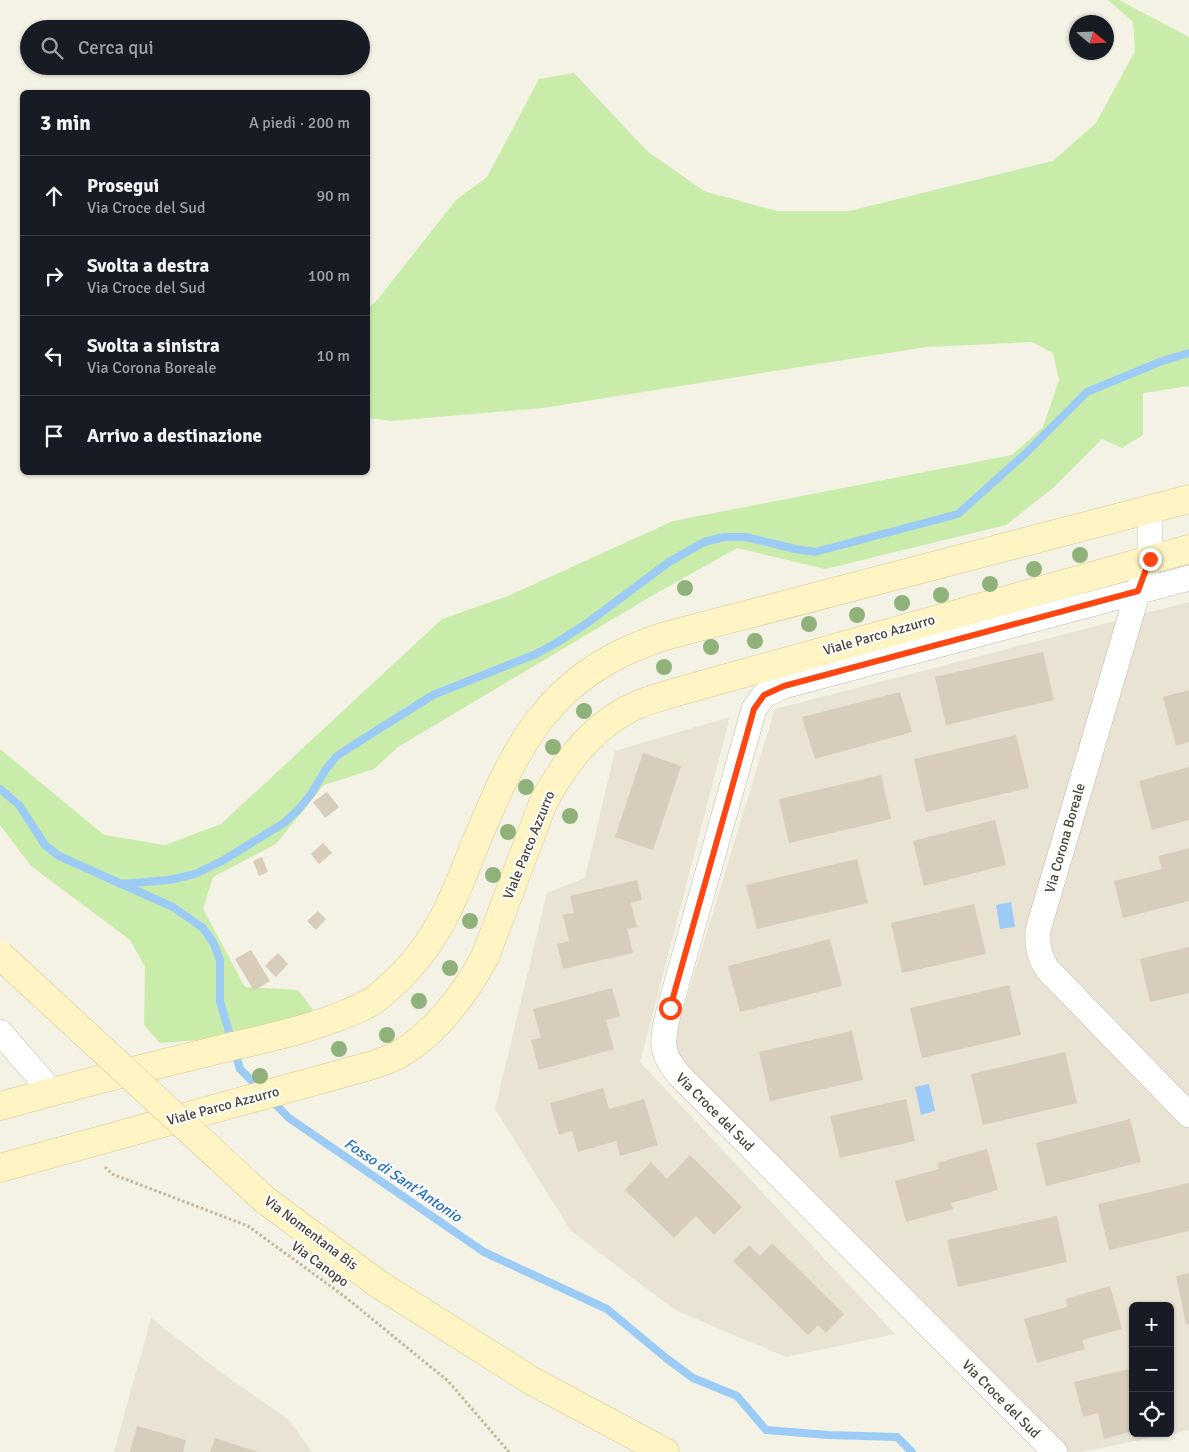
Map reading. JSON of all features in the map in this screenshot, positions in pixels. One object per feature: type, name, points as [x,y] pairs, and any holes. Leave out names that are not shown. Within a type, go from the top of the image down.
[{"type":"street","points":[[0,1106],[310,1027],[356,1010],[376,999],[412,965],[428,945],[450,907],[494,799],[525,738],[558,698],[607,660],[646,642],[665,636],[1189,499]]},
{"type":"street","name":"Via Corona Boreale","points":[[1150,510],[1150,559],[1138,591],[1038,930],[1038,951],[1048,970],[1189,1115]]},
{"type":"street","name":"Viale Parco Azzurro","points":[[0,1168],[373,1065],[397,1055],[416,1042],[447,1013],[474,977],[485,957],[543,804],[554,783],[582,745],[616,716],[638,704],[1189,549]]},
{"type":"street","name":"Via Croce del Sud","points":[[1055,1452],[681,1077],[668,1062],[663,1046],[663,1038],[754,709],[764,695],[784,686],[1189,578]]},
{"type":"street","name":"Via Nomentana Bis","points":[[0,955],[265,1200],[377,1283],[532,1381],[665,1452]]},
{"type":"street","points":[[0,1032],[52,1092]]},
{"type":"path","name":"Via Canopo","points":[[83,1145],[112,1174],[248,1226],[344,1296],[448,1381],[509,1452]]},
{"type":"shaded area","points":[[1189,602],[1189,1430],[1174,1433],[1174,1302],[1129,1302],[1129,1437],[1155,1437],[1081,1452],[1050,1452],[683,1063],[674,1040],[775,709]]},
{"type":"shaded area","points":[[730,717],[640,1062],[895,1334],[786,1357],[675,1310],[571,1231],[495,1109],[547,893],[585,878],[615,751]]},
{"type":"shaded area","points":[[151,1318],[223,1374],[289,1420],[312,1452],[114,1452]]},
{"type":"green space","points":[[1108,0],[1119,0],[1189,37],[1189,386],[1143,393],[1143,435],[1122,448],[1102,439],[1053,488],[1006,525],[825,569],[737,548],[655,594],[398,747],[374,769],[324,785],[276,844],[213,877],[203,909],[245,987],[298,990],[313,1010],[273,1034],[160,1043],[144,1025],[145,967],[130,940],[31,866],[0,825],[0,749],[104,835],[165,845],[221,824],[442,619],[508,596],[673,521],[1012,455],[1043,427],[1059,380],[1053,353],[1032,342],[926,347],[543,408],[391,421],[370,418],[370,307],[456,200],[487,177],[539,79],[574,73],[647,151],[704,191],[777,211],[849,211],[1053,161],[1096,123],[1135,51],[1133,22]]},
{"type":"water","points":[[1011,902],[1015,927],[1000,929],[996,905]]},
{"type":"water","points":[[929,1084],[935,1111],[921,1115],[915,1087]]},
{"type":"building","points":[[1043,652],[1054,700],[946,725],[935,677]]},
{"type":"building","points":[[1189,690],[1189,742],[1176,746],[1163,697]]},
{"type":"building","points":[[900,692],[912,732],[815,759],[802,717]]},
{"type":"building","points":[[1016,735],[1029,788],[926,812],[914,759]]},
{"type":"building","points":[[643,753],[681,766],[653,850],[615,837]]},
{"type":"building","points":[[1189,767],[1189,820],[1152,830],[1139,781]]},
{"type":"building","points":[[881,775],[891,819],[789,843],[779,799]]},
{"type":"building","points":[[327,792],[339,807],[325,818],[313,802]]},
{"type":"building","points":[[995,820],[1006,865],[924,886],[913,841]]},
{"type":"building","points":[[323,843],[332,853],[319,864],[311,854]]},
{"type":"building","points":[[1189,848],[1189,901],[1123,918],[1114,881],[1162,869],[1158,856]]},
{"type":"building","points":[[262,857],[268,872],[259,876],[253,861]]},
{"type":"building","points":[[857,859],[868,903],[757,929],[746,885]]},
{"type":"building","points":[[637,880],[642,900],[631,903],[637,927],[627,929],[633,953],[563,969],[557,944],[569,941],[563,915],[574,913],[570,896]]},
{"type":"building","points":[[974,904],[986,954],[902,973],[891,923]]},
{"type":"building","points":[[318,911],[326,919],[316,930],[307,921]]},
{"type":"building","points":[[830,939],[842,986],[740,1012],[728,966]]},
{"type":"building","points":[[1189,947],[1189,993],[1150,1002],[1140,959]]},
{"type":"building","points":[[251,950],[270,981],[254,991],[235,959]]},
{"type":"building","points":[[278,953],[288,964],[276,977],[265,966]]},
{"type":"building","points":[[1009,985],[1021,1035],[922,1058],[910,1008]]},
{"type":"building","points":[[612,988],[620,1016],[606,1020],[614,1049],[539,1070],[531,1040],[541,1038],[533,1009]]},
{"type":"building","points":[[852,1031],[863,1080],[770,1101],[759,1052]]},
{"type":"building","points":[[1065,1052],[1077,1103],[983,1125],[971,1074]]},
{"type":"building","points":[[603,1088],[609,1109],[644,1099],[658,1145],[620,1156],[616,1141],[578,1152],[572,1131],[559,1135],[550,1103]]},
{"type":"building","points":[[906,1099],[915,1141],[840,1158],[830,1116]]},
{"type":"building","points":[[1130,1119],[1141,1162],[1046,1186],[1036,1143]]},
{"type":"building","points":[[987,1149],[998,1190],[951,1203],[953,1209],[906,1222],[895,1181],[939,1169],[937,1163]]},
{"type":"building","points":[[690,1155],[742,1207],[714,1235],[696,1216],[674,1238],[625,1190],[651,1162],[667,1179]]},
{"type":"building","points":[[1189,1183],[1189,1231],[1109,1250],[1098,1204]]},
{"type":"building","points":[[1057,1216],[1067,1262],[958,1287],[947,1240]]},
{"type":"building","points":[[772,1243],[844,1314],[826,1333],[818,1325],[808,1335],[733,1261],[749,1245],[760,1256]]},
{"type":"building","points":[[1189,1273],[1189,1324],[1186,1324],[1176,1276]]},
{"type":"building","points":[[1110,1286],[1122,1329],[1082,1340],[1085,1349],[1037,1363],[1024,1319],[1067,1307],[1066,1299]]},
{"type":"building","points":[[1129,1369],[1129,1432],[1104,1439],[1098,1413],[1083,1417],[1074,1382]]},
{"type":"building","points":[[137,1426],[186,1440],[183,1452],[130,1452]]},
{"type":"building","points":[[215,1438],[258,1452],[210,1452]]},
{"type":"waterway","points":[[120,884],[169,880],[195,874],[222,861],[284,823],[311,794],[326,769],[337,756],[352,746],[433,695],[536,654],[556,643],[586,624],[669,562],[704,542],[724,537],[746,537],[815,552],[958,514],[1026,453],[1087,392],[1162,361],[1189,353]]},
{"type":"waterway","name":"Fosso di Sant'Antonio","points":[[0,789],[19,805],[45,845],[59,856],[173,907],[203,928],[213,942],[220,960],[220,1001],[240,1069],[261,1090]]},
{"type":"waterway","name":"Fosso di Sant'Antonio","points":[[271,1100],[289,1118],[484,1252],[607,1309],[693,1378],[737,1396],[766,1430],[828,1435],[897,1437],[912,1452]]},
{"type":"route","points":[[670,1008],[754,709],[764,695],[784,686],[1138,591],[1150,559]]}]
